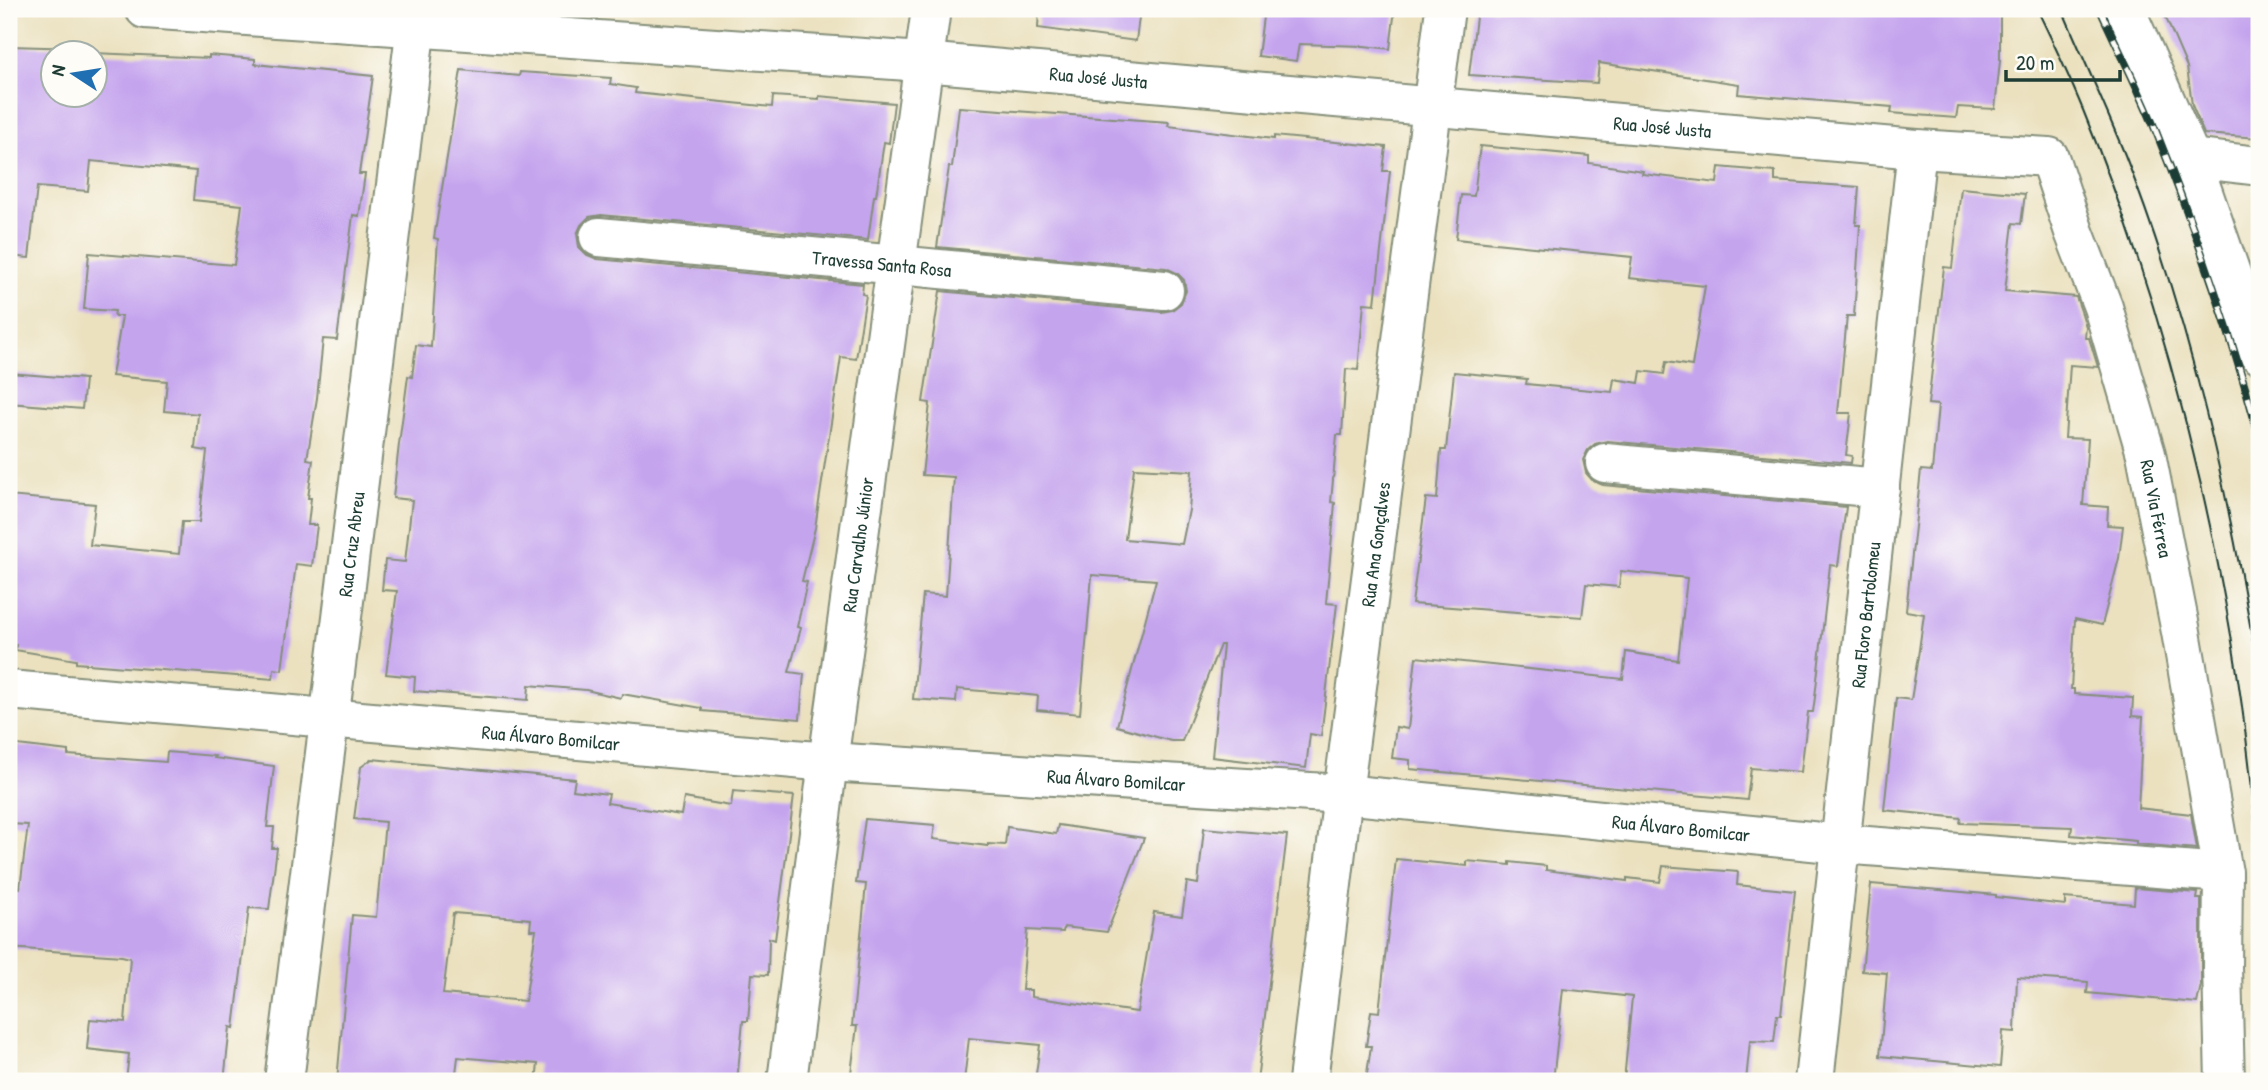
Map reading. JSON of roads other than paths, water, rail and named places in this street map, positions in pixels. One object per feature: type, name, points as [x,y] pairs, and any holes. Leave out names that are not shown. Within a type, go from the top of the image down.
[{"type":"street","name":"Rua José Justa","points":[[145,9],[417,17],[1917,149],[2049,157]]},
{"type":"street","name":"Rua Carvalho Júnior","points":[[787,1081],[931,9]]},
{"type":"street","name":"Rua Ana Gonçalves","points":[[1308,1081],[1445,9]]},
{"type":"street","points":[[2125,9],[2191,158],[2259,354]]},
{"type":"street","name":"Rua Cruz Abreu","points":[[284,1081],[417,17]]},
{"type":"street","name":"Rua Floro Bartolomeu","points":[[1814,1081],[1917,149]]},
{"type":"street","name":"Rua Via Férrea","points":[[2049,157],[2103,307],[2146,454],[2223,873],[2225,1081]]},
{"type":"street","points":[[2191,158],[2259,166]]},
{"type":"street","name":"Travessa Santa Rosa","points":[[598,237],[1164,290]]},
{"type":"street","points":[[1605,463],[1880,488]]},
{"type":"street","name":"Rua Álvaro Bomilcar","points":[[9,690],[828,762],[1343,794],[1842,844],[2223,873]]},
{"type":"tram line","points":[[2037,9],[2078,97],[2117,200],[2149,293],[2177,388],[2222,583],[2251,778],[2259,874]]},
{"type":"tram line","points":[[2062,9],[2125,155],[2170,283],[2222,480],[2259,679]]},
{"type":"railway","points":[[2100,9],[2149,114],[2184,205],[2212,281],[2259,436]]}]
